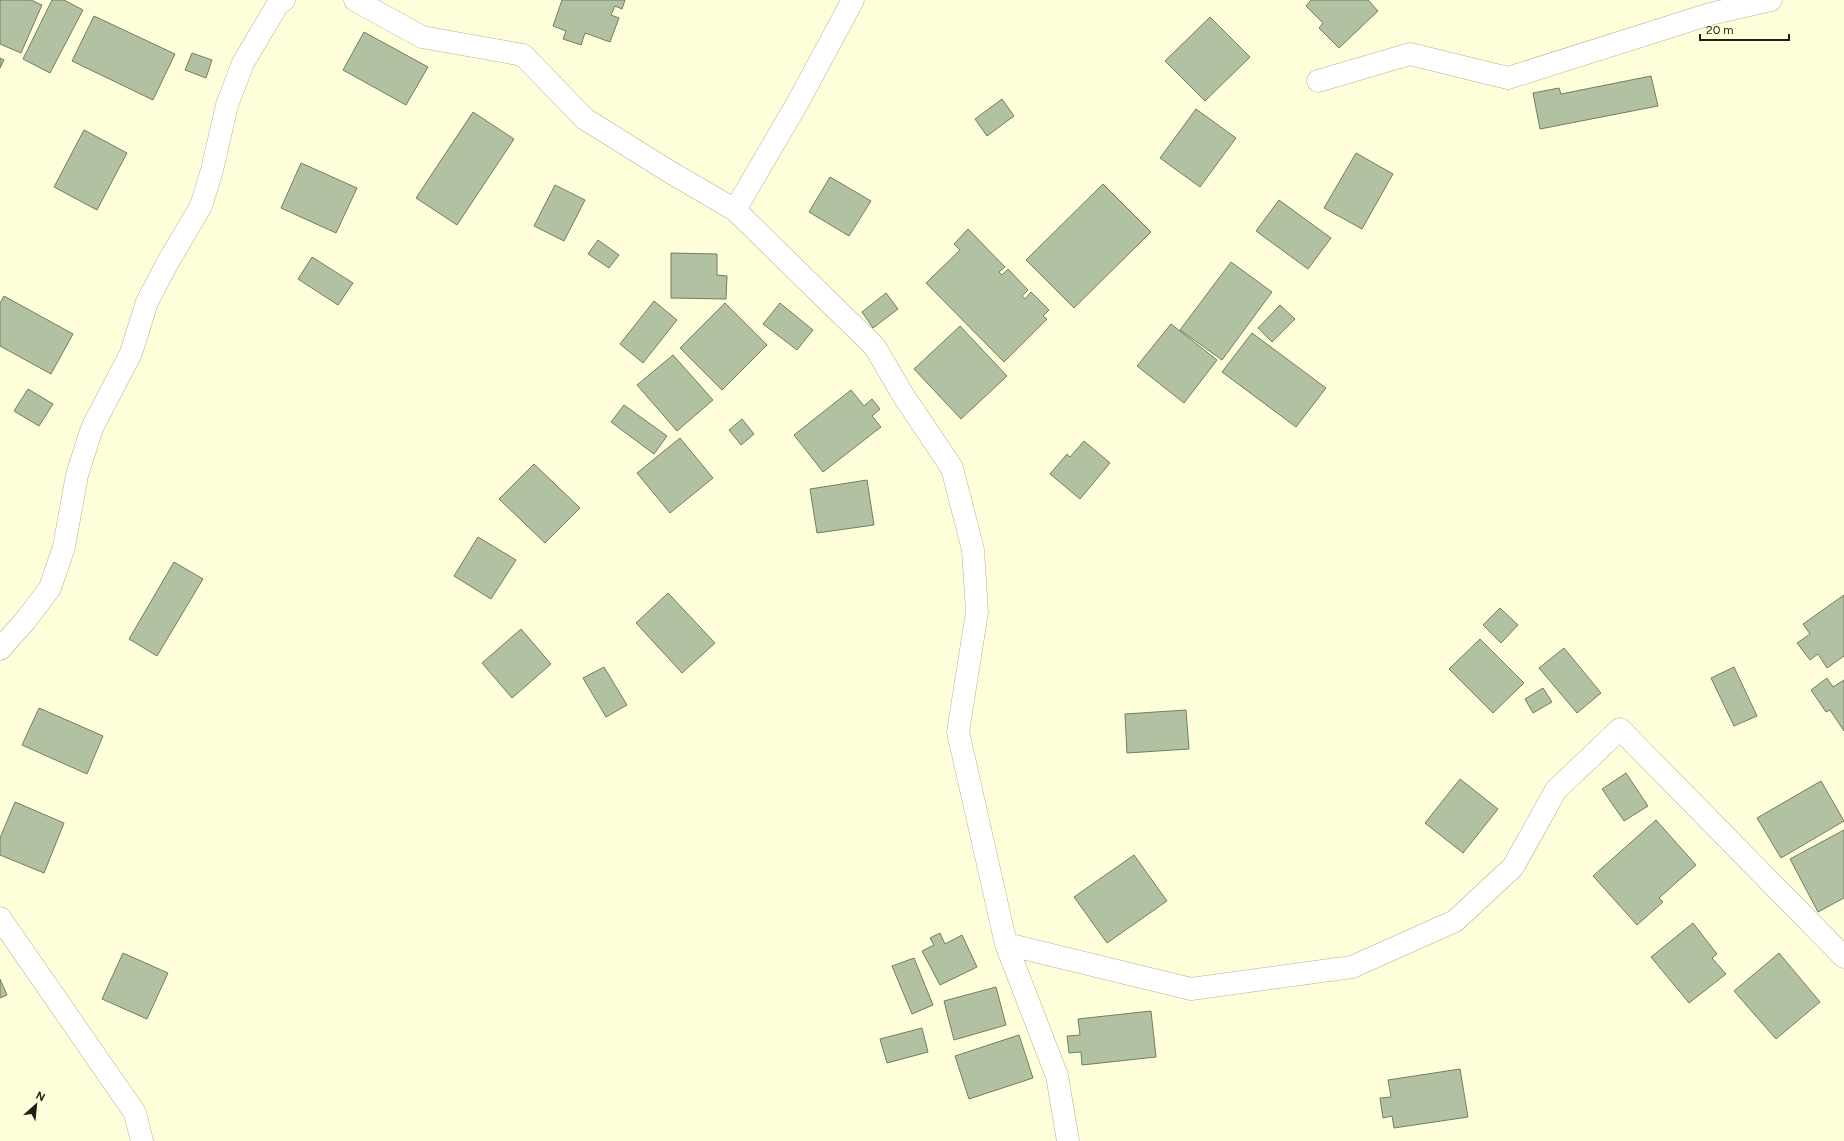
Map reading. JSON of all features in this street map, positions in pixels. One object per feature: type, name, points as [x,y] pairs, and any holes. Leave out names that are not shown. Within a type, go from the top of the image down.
[{"type":"street","points":[[0,649],[25,621],[50,588],[64,547],[77,475],[92,428],[131,353],[147,302],[168,262],[201,206],[212,170],[227,105],[243,63],[278,4],[284,0]]},
{"type":"street","points":[[355,0],[422,37],[523,55],[585,119],[670,172],[735,210],[875,347],[903,395],[952,468],[973,550],[977,612],[958,732],[1006,944],[1057,1076],[1068,1141]]},
{"type":"street","points":[[735,210],[798,102],[853,0]]},
{"type":"street","points":[[1318,81],[1410,54],[1508,78],[1710,14],[1771,0]]},
{"type":"street","points":[[1006,944],[1191,989],[1352,967],[1455,921],[1513,867],[1556,790],[1620,729],[1844,957]]},
{"type":"street","points":[[0,918],[135,1113],[142,1141]]},
{"type":"building","points":[[0,0],[31,0],[42,5],[21,53],[0,44]]},
{"type":"building","points":[[52,0],[64,0],[83,10],[50,73],[23,59]]},
{"type":"building","points":[[562,0],[625,0],[622,9],[615,6],[611,15],[619,18],[610,42],[585,33],[581,45],[563,39],[566,31],[553,26]]},
{"type":"building","points":[[1311,0],[1368,0],[1378,11],[1339,48],[1319,28],[1323,23],[1306,6]]},
{"type":"building","points":[[94,16],[175,54],[153,100],[72,61]]},
{"type":"building","points":[[1210,17],[1250,57],[1205,101],[1165,61]]},
{"type":"building","points":[[364,32],[428,67],[406,105],[343,70]]},
{"type":"building","points":[[192,53],[212,60],[206,78],[185,70]]},
{"type":"building","points":[[0,58],[4,60],[0,68]]},
{"type":"building","points":[[1651,76],[1658,106],[1540,129],[1533,93],[1559,88],[1561,94]]},
{"type":"building","points":[[1002,99],[1014,116],[987,136],[975,119]]},
{"type":"building","points":[[1196,109],[1236,138],[1200,187],[1160,158]]},
{"type":"building","points":[[473,112],[514,139],[457,225],[416,198]]},
{"type":"building","points":[[84,130],[127,153],[97,210],[54,187]]},
{"type":"building","points":[[1356,153],[1393,174],[1362,229],[1324,208]]},
{"type":"building","points":[[301,163],[357,188],[336,233],[281,208]]},
{"type":"building","points":[[830,177],[871,201],[849,236],[809,212]]},
{"type":"building","points":[[1103,184],[1151,232],[1074,308],[1026,260]]},
{"type":"building","points":[[555,185],[585,200],[564,241],[534,226]]},
{"type":"building","points":[[1279,200],[1331,238],[1308,269],[1256,231]]},
{"type":"building","points":[[968,229],[1005,267],[999,272],[1002,275],[1008,269],[1028,290],[1022,296],[1025,299],[1031,292],[1049,310],[1043,316],[1047,319],[1004,362],[926,283],[960,250],[954,244]]},
{"type":"building","points":[[598,240],[619,255],[609,268],[588,254]]},
{"type":"building","points":[[671,253],[717,254],[717,275],[727,276],[726,299],[671,298]]},
{"type":"building","points":[[312,257],[353,283],[338,305],[298,279]]},
{"type":"building","points":[[1231,262],[1272,292],[1222,360],[1180,330]]},
{"type":"building","points":[[886,293],[898,309],[873,328],[862,312]]},
{"type":"building","points":[[4,296],[73,334],[51,374],[0,346],[0,303]]},
{"type":"building","points":[[654,301],[677,320],[643,363],[620,344]]},
{"type":"building","points":[[725,303],[767,345],[722,390],[680,348]]},
{"type":"building","points":[[780,303],[813,330],[797,350],[763,324]]},
{"type":"building","points":[[1280,305],[1295,319],[1272,342],[1258,328]]},
{"type":"building","points":[[1171,324],[1217,360],[1184,403],[1137,366]]},
{"type":"building","points":[[960,326],[1007,376],[961,419],[914,369]]},
{"type":"building","points":[[1252,333],[1326,388],[1296,427],[1222,372]]},
{"type":"building","points":[[673,355],[713,400],[677,431],[637,385]]},
{"type":"building","points":[[28,389],[53,404],[39,426],[14,411]]},
{"type":"building","points":[[851,390],[864,406],[872,399],[880,409],[872,416],[881,427],[823,472],[794,435]]},
{"type":"building","points":[[624,405],[667,436],[654,454],[611,422]]},
{"type":"building","points":[[742,419],[754,434],[741,445],[729,430]]},
{"type":"building","points":[[680,438],[713,478],[670,513],[637,473]]},
{"type":"building","points":[[1084,441],[1110,463],[1080,499],[1050,474],[1067,454],[1070,457]]},
{"type":"building","points":[[534,464],[580,508],[545,543],[499,499]]},
{"type":"building","points":[[867,480],[874,525],[817,533],[810,489]]},
{"type":"building","points":[[478,537],[516,560],[491,599],[454,576]]},
{"type":"building","points":[[174,562],[203,579],[157,656],[129,639]]},
{"type":"building","points":[[668,593],[715,643],[682,673],[636,623]]},
{"type":"building","points":[[1844,595],[1844,656],[1827,668],[1818,654],[1810,660],[1797,643],[1810,634],[1803,624]]},
{"type":"building","points":[[1500,608],[1518,625],[1501,643],[1483,625]]},
{"type":"building","points":[[521,629],[551,664],[512,698],[482,663]]},
{"type":"building","points":[[1480,639],[1524,683],[1493,713],[1449,669]]},
{"type":"building","points":[[1564,648],[1601,693],[1577,713],[1539,668]]},
{"type":"building","points":[[604,667],[627,705],[606,717],[583,678]]},
{"type":"building","points":[[1734,667],[1757,716],[1734,726],[1711,678]]},
{"type":"building","points":[[1827,678],[1833,687],[1844,680],[1844,731],[1830,710],[1826,712],[1811,690]]},
{"type":"building","points":[[1543,688],[1552,702],[1533,713],[1525,699]]},
{"type":"building","points":[[39,708],[103,736],[87,774],[22,745]]},
{"type":"building","points":[[1186,710],[1189,749],[1127,753],[1125,714]]},
{"type":"building","points":[[1626,773],[1648,806],[1624,821],[1602,789]]},
{"type":"building","points":[[1460,779],[1498,809],[1463,853],[1425,823]]},
{"type":"building","points":[[1821,781],[1844,821],[1781,858],[1757,818]]},
{"type":"building","points":[[15,802],[64,823],[44,873],[0,855],[0,838]]},
{"type":"building","points":[[1656,820],[1696,865],[1659,898],[1663,902],[1637,925],[1593,876]]},
{"type":"building","points":[[1844,830],[1844,898],[1818,912],[1790,859]]},
{"type":"building","points":[[1134,855],[1167,901],[1107,943],[1074,897]]},
{"type":"building","points":[[1693,923],[1717,954],[1712,958],[1726,974],[1689,1003],[1651,957]]},
{"type":"building","points":[[940,933],[945,944],[962,935],[977,967],[940,985],[922,951],[934,945],[930,938]]},
{"type":"building","points":[[123,953],[168,973],[147,1019],[102,999]]},
{"type":"building","points":[[1779,953],[1820,1002],[1776,1039],[1734,991]]},
{"type":"building","points":[[914,958],[933,1005],[912,1014],[892,966]]},
{"type":"building","points":[[0,979],[7,995],[0,998]]},
{"type":"building","points":[[996,987],[1006,1025],[954,1040],[944,1001]]},
{"type":"building","points":[[1151,1011],[1156,1057],[1082,1065],[1081,1052],[1069,1053],[1067,1036],[1080,1035],[1078,1019]]},
{"type":"building","points":[[922,1028],[928,1052],[887,1063],[880,1039]]},
{"type":"building","points":[[1019,1035],[1033,1078],[969,1099],[955,1056]]},
{"type":"building","points":[[1460,1069],[1468,1117],[1394,1128],[1392,1116],[1383,1118],[1380,1098],[1391,1097],[1388,1080]]}]
